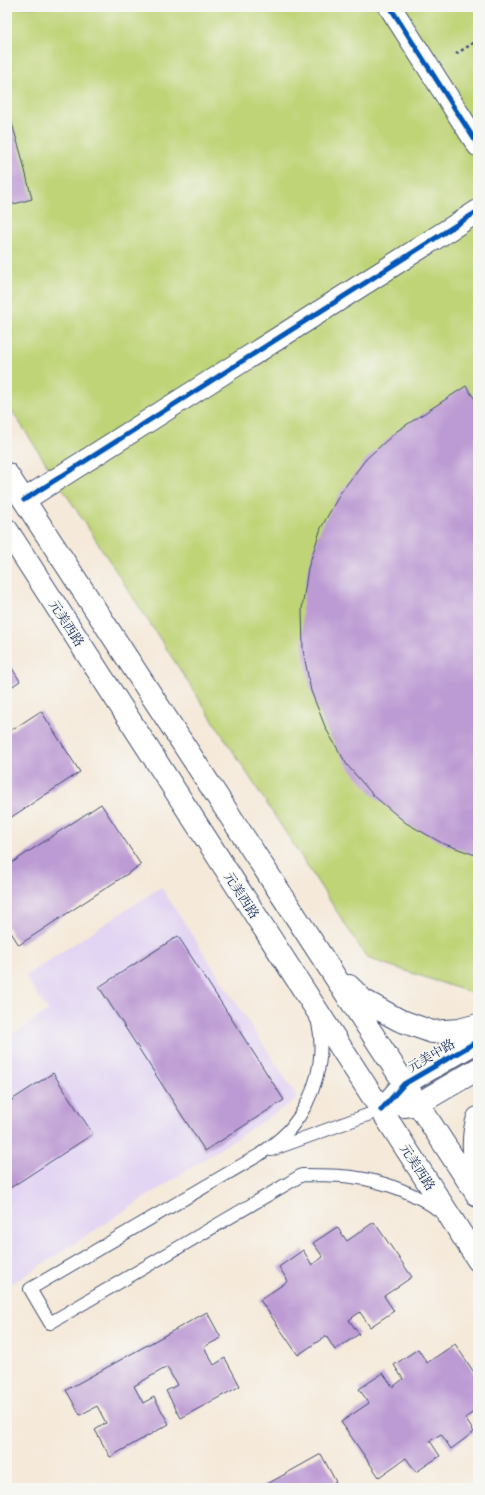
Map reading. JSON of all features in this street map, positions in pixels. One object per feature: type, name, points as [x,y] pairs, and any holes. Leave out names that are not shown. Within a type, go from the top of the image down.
[{"type":"main road","points":[[390,7],[478,145]]},
{"type":"main road","points":[[24,500],[478,211]]},
{"type":"main road","points":[[7,474],[478,1196]]},
{"type":"main road","name":"元美西路","points":[[7,530],[478,1260]]},
{"type":"main road","points":[[329,967],[364,1000],[399,1020],[432,1032],[460,1030],[478,1025]]},
{"type":"main road","name":"元美中路","points":[[382,1110],[404,1084],[478,1041]]},
{"type":"main road","points":[[382,1110],[418,1104],[478,1069]]},
{"type":"main road","points":[[478,1118],[474,1129],[474,1160],[478,1180]]},
{"type":"lane","points":[[312,1002],[320,1040],[320,1060],[317,1079],[301,1114],[289,1130],[275,1144],[259,1155],[30,1289],[50,1323],[302,1175],[351,1177],[374,1181],[396,1188],[418,1198],[437,1210],[456,1225]]},
{"type":"lane","points":[[259,1155],[382,1110]]},
{"type":"path","points":[[475,7],[478,12]]},
{"type":"path","points":[[456,54],[478,40]]},
{"type":"shaded area","points":[[161,887],[298,1098],[9,1286],[7,1285],[7,1038],[48,1011],[25,976]]},
{"type":"green space","points":[[7,7],[478,7],[478,995],[367,958],[7,403]]},
{"type":"building","points":[[7,107],[32,199],[7,206]]},
{"type":"building","points":[[466,386],[478,404],[478,856],[442,843],[406,823],[374,796],[347,765],[326,729],[311,691],[303,650],[302,609],[308,568],[321,528],[341,492],[366,459],[397,431]]},
{"type":"building","points":[[7,660],[20,681],[7,690]]},
{"type":"building","points":[[41,711],[80,772],[7,820],[7,733]]},
{"type":"building","points":[[101,804],[141,865],[19,945],[7,926],[7,866]]},
{"type":"building","points":[[178,936],[284,1100],[205,1151],[99,987]]},
{"type":"building","points":[[53,1073],[93,1134],[7,1190],[7,1103]]},
{"type":"building","points":[[374,1222],[412,1277],[384,1296],[394,1311],[370,1327],[360,1312],[349,1320],[359,1334],[335,1350],[326,1336],[298,1355],[260,1300],[288,1281],[279,1267],[303,1250],[312,1265],[323,1257],[313,1243],[337,1227],[347,1241]]},
{"type":"building","points":[[207,1312],[221,1338],[204,1347],[214,1365],[225,1358],[240,1386],[181,1418],[166,1391],[177,1385],[167,1367],[134,1386],[143,1403],[154,1397],[169,1424],[110,1457],[95,1430],[106,1423],[97,1406],[80,1415],[66,1390]]},
{"type":"building","points":[[455,1344],[478,1378],[478,1409],[465,1418],[474,1432],[451,1449],[441,1434],[430,1441],[440,1456],[416,1472],[406,1458],[379,1477],[341,1422],[369,1403],[359,1389],[383,1373],[393,1387],[403,1379],[394,1365],[418,1349],[427,1363]]},
{"type":"building","points":[[321,1454],[336,1482],[325,1488],[262,1487]]},
{"type":"cycle path","points":[[390,7],[478,145]]},
{"type":"cycle path","points":[[24,500],[478,211]]},
{"type":"cycle path","points":[[381,1110],[404,1084],[478,1041]]}]
